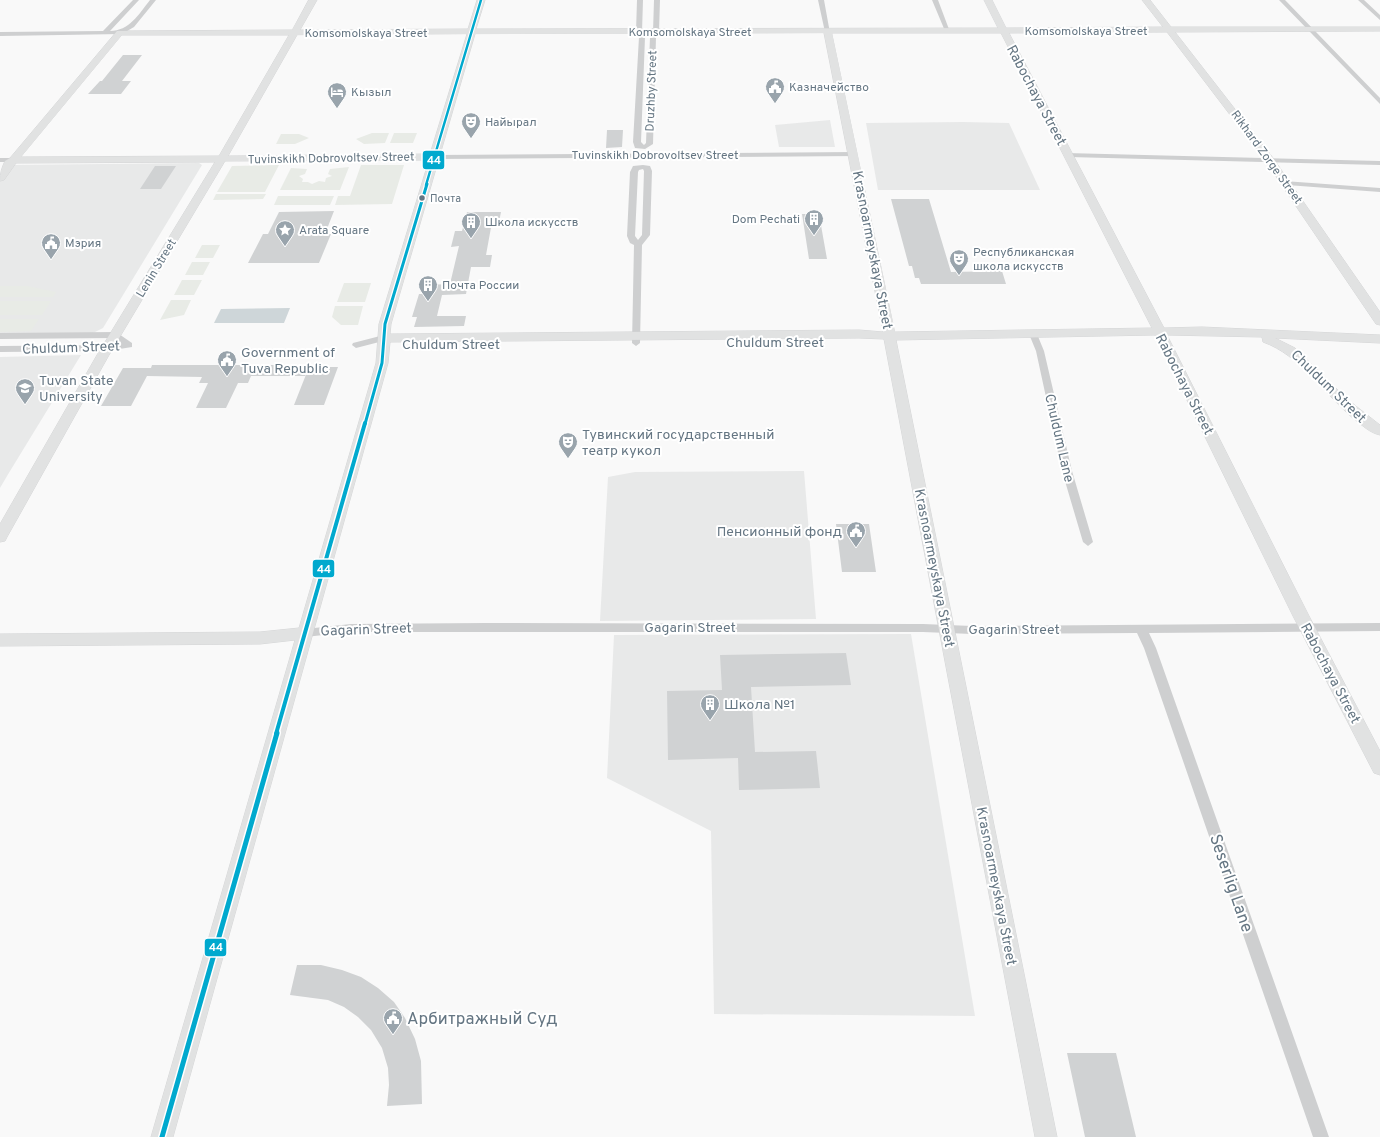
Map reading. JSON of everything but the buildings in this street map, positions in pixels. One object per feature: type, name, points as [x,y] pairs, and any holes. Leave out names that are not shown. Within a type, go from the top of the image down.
[{"type":"street","points":[[105,33],[136,0]]},
{"type":"street","points":[[0,178],[13,160],[120,33],[132,26],[153,0]]},
{"type":"street","name":"Lenin Street","points":[[0,537],[108,348],[221,159],[313,0]]},
{"type":"street","points":[[162,1137],[382,363],[385,324],[481,0]]},
{"type":"street","name":"Druzhby Street","points":[[640,0],[639,32],[642,37],[637,144],[643,147],[649,144],[653,37],[656,32],[657,0]]},
{"type":"street","name":"Krasnoarmeyskaya Street","points":[[821,0],[854,154],[1046,1137]]},
{"type":"street","points":[[934,0],[948,31]]},
{"type":"street","name":"Rabochaya Street","points":[[988,0],[1069,155],[1307,628],[1380,768]]},
{"type":"street","name":"Rikhard Zorge Street","points":[[1146,0],[1287,183],[1380,321]]},
{"type":"street","points":[[1282,0],[1309,30],[1380,102]]},
{"type":"street","points":[[1361,0],[1380,18]]},
{"type":"street","points":[[126,9],[145,9]]},
{"type":"street","points":[[118,19],[137,19]]},
{"type":"street","name":"Komsomolskaya Street","points":[[0,34],[1380,29]]},
{"type":"street","points":[[639,109],[651,109]]},
{"type":"street","name":"Tuvinskikh Dobrovoltsev Street","points":[[0,160],[854,154]]},
{"type":"street","points":[[1069,155],[1380,163]]},
{"type":"street","points":[[0,167],[13,160]]},
{"type":"street","points":[[642,167],[647,168],[648,171],[646,235],[644,240],[638,244],[633,241],[631,236],[634,172],[636,168],[642,167]]},
{"type":"street","points":[[1287,183],[1380,190]]},
{"type":"street","points":[[636,339],[638,244]]},
{"type":"street","name":"Chuldum Street","points":[[384,341],[636,339],[861,342],[890,336],[1158,332],[1230,332],[1380,339]]},
{"type":"street","name":"Chuldum Street","points":[[1230,332],[1280,343],[1289,348],[1322,382],[1370,425],[1380,431]]},
{"type":"street","name":"Chuldum Lane","points":[[1033,334],[1040,351],[1066,471],[1088,542]]},
{"type":"street","name":"Chuldum Street","points":[[0,336],[116,335],[129,345],[108,348],[0,349]]},
{"type":"street","points":[[1289,348],[1288,343],[1297,336]]},
{"type":"street","name":"Gagarin Street","points":[[0,640],[260,638],[350,628],[1141,629],[1380,627]]},
{"type":"street","name":"Seserlig Lane","points":[[1141,629],[1197,783],[1321,1137]]},
{"type":"shaded area","points":[[830,120],[835,147],[779,147],[775,125]]},
{"type":"shaded area","points":[[866,123],[1009,123],[1040,190],[878,190]]},
{"type":"shaded area","points":[[372,133],[389,133],[385,143],[364,144],[356,139]]},
{"type":"shaded area","points":[[394,133],[417,133],[413,143],[390,143]]},
{"type":"shaded area","points":[[281,134],[299,134],[309,138],[295,144],[276,144]]},
{"type":"shaded area","points":[[199,163],[202,165],[103,328],[93,333],[0,335],[0,177],[10,165]]},
{"type":"shaded area","points":[[279,165],[265,192],[217,192],[232,166]]},
{"type":"shaded area","points":[[361,165],[404,165],[392,204],[335,205],[338,196],[350,196]]},
{"type":"shaded area","points":[[349,167],[340,190],[280,190],[291,168],[307,169],[305,174],[299,176],[303,179],[302,182],[312,184],[319,181],[325,182],[326,178],[332,176],[328,174],[330,169]]},
{"type":"shaded area","points":[[216,194],[266,194],[263,199],[213,200]]},
{"type":"shaded area","points":[[278,196],[334,196],[330,205],[274,205]]},
{"type":"shaded area","points":[[202,245],[220,245],[213,258],[195,258]]},
{"type":"shaded area","points":[[192,262],[210,262],[203,275],[185,275]]},
{"type":"shaded area","points":[[182,280],[202,280],[194,295],[174,295]]},
{"type":"shaded area","points":[[344,283],[371,283],[365,302],[337,302]]},
{"type":"shaded area","points":[[0,286],[27,286],[56,292],[53,297],[0,297]]},
{"type":"shaded area","points":[[171,300],[191,300],[184,315],[160,320]]},
{"type":"shaded area","points":[[0,301],[51,301],[42,315],[0,315]]},
{"type":"shaded area","points":[[335,306],[363,306],[358,325],[341,325],[332,317]]},
{"type":"shaded area","points":[[290,308],[284,323],[214,323],[221,309]]},
{"type":"shaded area","points":[[0,319],[39,319],[31,331],[0,332]]},
{"type":"shaded area","name":"Tuvan State University","points":[[81,355],[7,476],[0,488],[0,357]]},
{"type":"shaded area","points":[[804,471],[816,619],[600,621],[608,477],[635,472]]},
{"type":"shaded area","points":[[911,634],[975,1016],[714,1014],[711,831],[607,778],[614,635]]},
{"type":"transit line","name":"44","points":[[162,1137],[382,363],[385,324],[481,0]]},
{"type":"place","name":"Казначейство","points":[[775,104]]},
{"type":"place","name":"Кызыл","points":[[337,109]]},
{"type":"place","name":"Найырал","points":[[471,139]]},
{"type":"place","name":"Почта","points":[[422,198]]},
{"type":"place","name":"Dom Pechati","points":[[814,236]]},
{"type":"place","name":"Школа искусств","points":[[471,239]]},
{"type":"place","name":"Arata Square","points":[[285,247]]},
{"type":"place","name":"Мэрия","points":[[51,260]]},
{"type":"place","name":"Республиканская школа искусств","points":[[959,276]]},
{"type":"place","name":"Почта России","points":[[428,302]]},
{"type":"place","name":"Government of Tuva Republic","points":[[227,377]]},
{"type":"place","name":"Tuvan State University","points":[[25,405]]},
{"type":"place","name":"Тувинский государственный театр кукол","points":[[568,459]]},
{"type":"place","name":"Пенсионный фонд","points":[[856,548]]},
{"type":"place","name":"Школа №1","points":[[710,721]]},
{"type":"place","name":"Арбитражный Суд","points":[[393,1035]]}]
